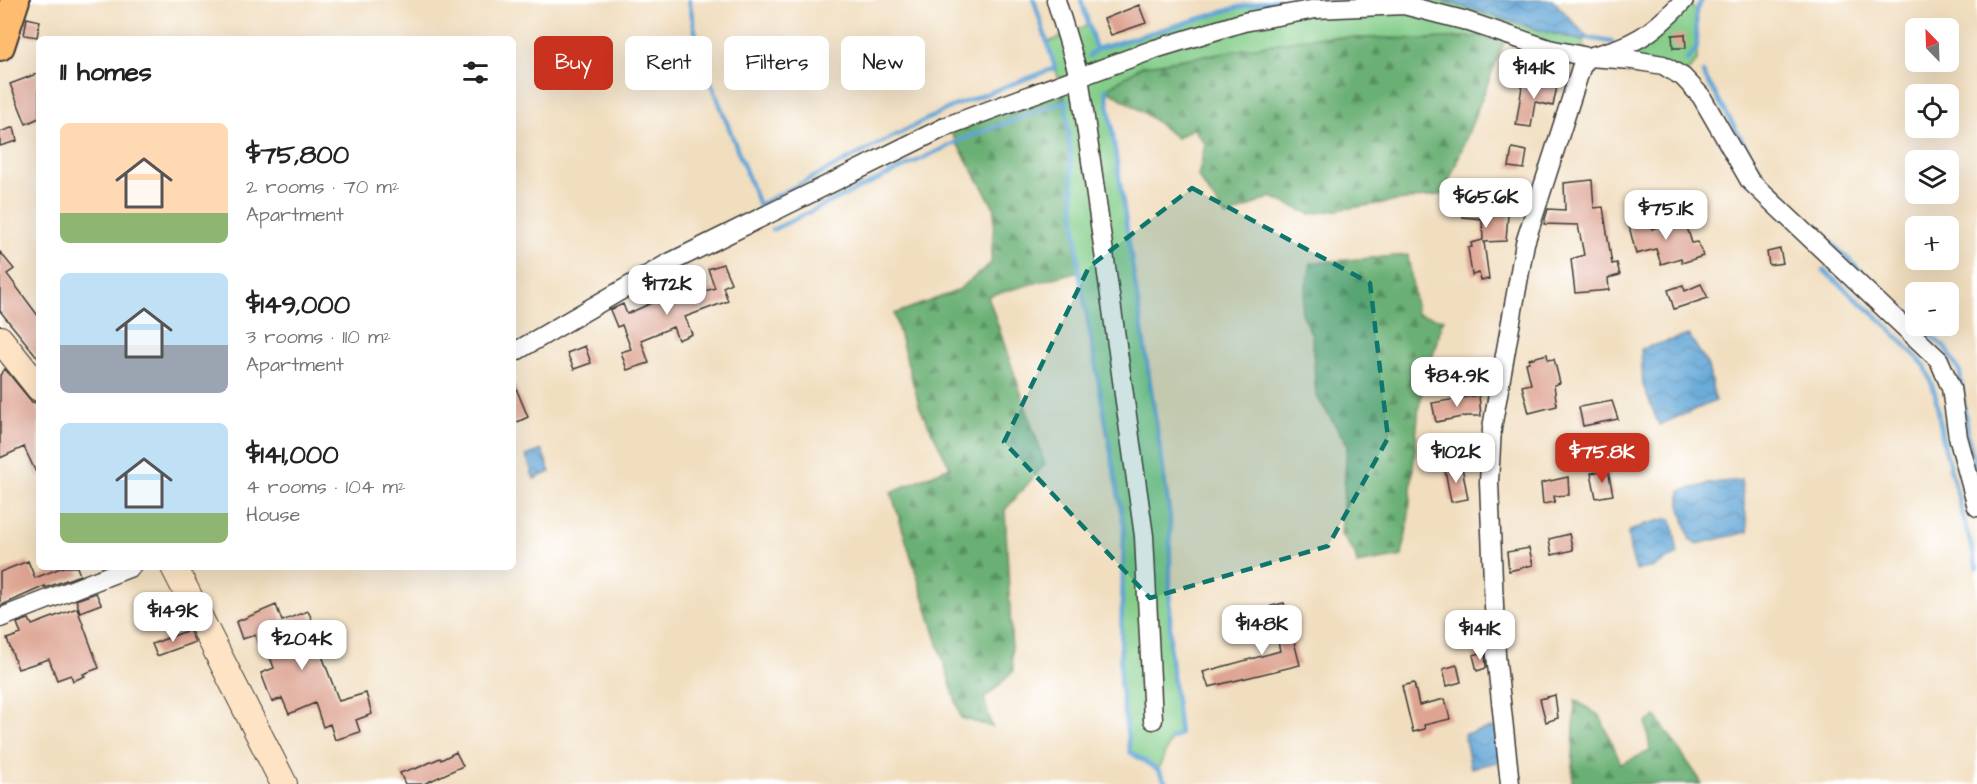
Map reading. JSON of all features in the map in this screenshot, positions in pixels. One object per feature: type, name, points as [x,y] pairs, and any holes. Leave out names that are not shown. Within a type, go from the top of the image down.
[{"type":"main road","points":[[0,46],[15,0]]},
{"type":"street","points":[[1056,0],[1079,76],[1144,536],[1153,720]]},
{"type":"street","points":[[1510,784],[1496,655],[1489,482],[1492,428],[1525,243],[1581,68],[1588,57],[1616,51],[1640,40],[1684,0]]},
{"type":"street","points":[[516,351],[665,265],[947,126],[1155,49],[1244,22],[1316,9],[1404,5],[1463,20],[1549,49],[1588,57],[1663,65],[1683,77],[1701,96],[1750,182],[1939,360],[1951,388],[1958,437],[1977,507]]},
{"type":"street","points":[[0,339],[36,384]]},
{"type":"street","points":[[0,618],[123,570]]},
{"type":"street","points":[[176,570],[284,784]]},
{"type":"highlighted area","points":[[1192,188],[1370,283],[1388,438],[1328,546],[1150,598],[1004,442],[1089,267]]},
{"type":"green space","points":[[1277,0],[1441,0],[1583,41],[1589,57],[1619,48],[1641,38],[1684,1],[1696,10],[1697,61],[1683,77],[1663,65],[1588,57],[1549,49],[1507,35],[1428,39],[1316,37],[1142,66],[1106,89],[1170,516],[1170,651],[1180,734],[1171,739],[1158,770],[1130,752],[1120,682],[1124,527],[1079,271],[1066,101],[1047,43],[1088,25],[1097,49],[1239,7]]},
{"type":"green space","points":[[1507,35],[1444,194],[1310,214],[1271,197],[1226,217],[1198,177],[1205,144],[1193,128],[1177,138],[1143,112],[1106,89],[1142,66],[1316,37],[1428,39]]},
{"type":"green space","points":[[1059,83],[1066,101],[1079,271],[988,296],[1045,464],[1005,510],[1013,672],[984,699],[992,727],[961,718],[891,492],[950,467],[920,408],[894,314],[957,291],[991,263],[995,209],[947,126]]},
{"type":"green space","points":[[1408,255],[1417,314],[1443,319],[1419,406],[1408,522],[1402,556],[1357,564],[1355,553],[1341,535],[1347,444],[1316,395],[1312,336],[1301,311],[1311,263]]},
{"type":"green space","points":[[1575,700],[1600,716],[1621,764],[1650,751],[1646,723],[1656,716],[1701,784],[1572,784]]},
{"type":"water","points":[[1441,0],[1553,0],[1588,38],[1583,41],[1536,29]]},
{"type":"water","points":[[1689,335],[1708,366],[1715,401],[1659,425],[1643,385],[1641,349]]},
{"type":"water","points":[[542,450],[550,472],[534,479],[526,456]]},
{"type":"water","points":[[1741,480],[1748,532],[1697,544],[1690,540],[1680,505],[1680,491],[1713,483]]},
{"type":"water","points":[[1669,518],[1672,520],[1678,554],[1652,568],[1636,570],[1628,532]]},
{"type":"water","points":[[1496,727],[1502,761],[1471,768],[1464,734]]},
{"type":"building","points":[[1139,5],[1146,23],[1111,35],[1104,19]]},
{"type":"building","points":[[27,18],[40,21],[37,36],[24,35]]},
{"type":"building","points":[[1685,34],[1686,48],[1673,48],[1672,35]]},
{"type":"building","points":[[36,74],[36,119],[26,124],[10,84]]},
{"type":"building","points":[[1523,80],[1557,86],[1553,106],[1535,102],[1531,127],[1516,125]]},
{"type":"building","points":[[14,127],[17,141],[0,146],[0,132]]},
{"type":"building","points":[[1512,148],[1527,151],[1524,169],[1509,167]]},
{"type":"building","points":[[1592,180],[1594,208],[1603,207],[1612,264],[1617,263],[1620,275],[1608,278],[1609,290],[1575,293],[1571,259],[1584,255],[1578,225],[1544,224],[1548,209],[1565,210],[1564,183]]},
{"type":"building","points":[[1465,197],[1509,201],[1506,241],[1484,242],[1489,279],[1481,280],[1479,273],[1472,275],[1468,248],[1472,247],[1471,243],[1483,240],[1482,219],[1463,217]]},
{"type":"building","points":[[1684,218],[1692,243],[1698,242],[1703,256],[1682,263],[1681,258],[1661,264],[1656,249],[1636,254],[1629,226],[1651,221],[1652,229]]},
{"type":"building","points":[[1780,249],[1783,263],[1769,265],[1767,252]]},
{"type":"building","points":[[0,252],[14,269],[7,274],[36,313],[36,355],[0,311]]},
{"type":"building","points":[[723,264],[731,283],[723,287],[728,301],[685,317],[692,334],[678,340],[673,327],[641,340],[649,363],[627,370],[621,352],[631,349],[622,325],[617,327],[610,310],[623,304],[627,314],[672,294],[673,298],[684,293],[686,297],[715,288],[708,269]]},
{"type":"building","points":[[1701,284],[1708,298],[1674,309],[1668,290],[1683,285],[1685,291]]},
{"type":"building","points":[[585,346],[591,363],[574,369],[567,353]]},
{"type":"building","points":[[1547,354],[1548,360],[1554,359],[1560,383],[1554,385],[1557,406],[1529,413],[1522,386],[1531,384],[1526,363],[1529,359]]},
{"type":"building","points":[[5,369],[32,402],[36,403],[36,473],[24,447],[0,458],[0,375]]},
{"type":"building","points":[[516,388],[528,417],[516,423]]},
{"type":"building","points":[[1479,395],[1481,416],[1467,416],[1436,422],[1432,403]]},
{"type":"building","points":[[1612,401],[1618,419],[1583,426],[1579,407]]},
{"type":"building","points":[[1462,467],[1468,499],[1451,502],[1445,470]]},
{"type":"building","points":[[1608,470],[1613,495],[1596,498],[1591,473]]},
{"type":"building","points":[[1568,477],[1569,495],[1554,496],[1555,502],[1543,504],[1541,483]]},
{"type":"building","points":[[1569,534],[1573,550],[1552,555],[1549,539]]},
{"type":"building","points":[[1529,548],[1533,565],[1509,571],[1507,552]]},
{"type":"building","points":[[28,561],[35,578],[55,570],[78,570],[80,575],[45,588],[45,586],[0,606],[0,572]]},
{"type":"building","points":[[96,593],[101,604],[80,612],[76,600]]},
{"type":"building","points":[[1284,603],[1300,665],[1209,687],[1203,672],[1280,651],[1271,606]]},
{"type":"building","points":[[276,605],[282,621],[308,611],[313,622],[304,625],[315,655],[321,653],[339,701],[366,693],[372,714],[356,720],[360,732],[335,740],[330,724],[323,727],[315,703],[289,714],[282,698],[272,702],[261,673],[274,668],[266,646],[259,648],[255,635],[242,639],[236,622]]},
{"type":"building","points":[[77,608],[99,668],[73,681],[71,675],[57,680],[49,659],[18,669],[7,639],[21,634],[17,623],[29,619],[32,625]]},
{"type":"building","points":[[189,630],[195,642],[157,656],[152,644]]},
{"type":"building","points":[[1485,652],[1486,668],[1477,671],[1473,655]]},
{"type":"building","points":[[1457,665],[1461,682],[1447,686],[1443,669]]},
{"type":"building","points":[[1414,683],[1419,705],[1445,699],[1450,719],[1424,725],[1425,729],[1413,732],[1402,686]]},
{"type":"building","points":[[1555,695],[1558,718],[1546,722],[1540,699]]},
{"type":"building","points":[[456,752],[463,766],[424,784],[405,784],[400,773],[440,758],[441,760]]},
{"type":"waterway","points":[[689,0],[699,51],[759,205],[951,107],[1055,68],[1034,0]]},
{"type":"waterway","points":[[1081,0],[1096,49],[1239,7],[1277,0]]},
{"type":"waterway","points":[[1687,60],[1697,48],[1696,10],[1702,0]]},
{"type":"waterway","points":[[1588,38],[1612,42]]},
{"type":"waterway","points":[[1089,56],[1096,49]]},
{"type":"waterway","points":[[1703,73],[1763,176],[1798,212],[1905,312]]},
{"type":"waterway","points":[[1106,89],[1170,516],[1170,651],[1180,734],[1171,739]]},
{"type":"waterway","points":[[772,230],[965,138],[1066,101],[1079,271],[1124,527],[1120,682],[1130,752],[1158,770],[1167,784]]},
{"type":"waterway","points":[[1823,270],[1883,322],[1925,366],[1935,393],[1943,441],[1977,568]]},
{"type":"waterway","points":[[1931,336],[1947,349],[1960,373],[1968,437],[1977,470]]}]
